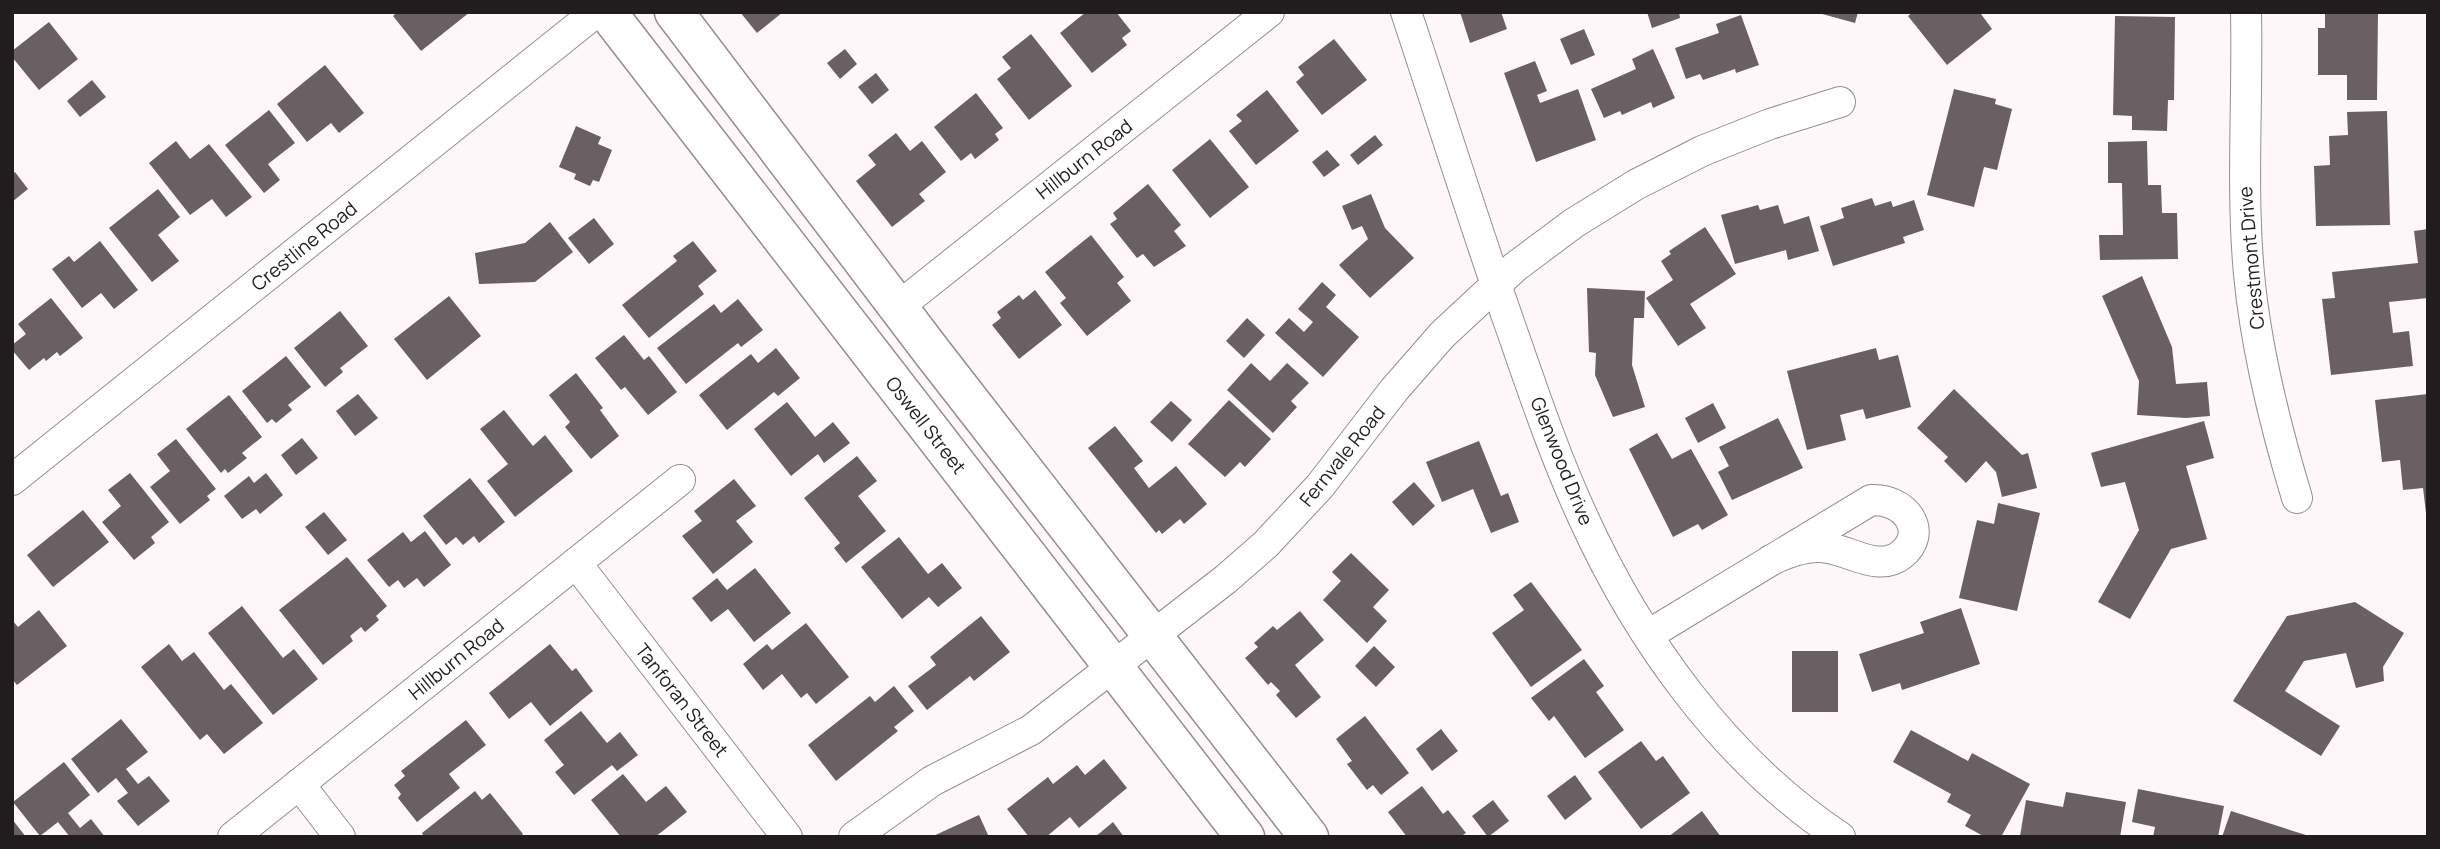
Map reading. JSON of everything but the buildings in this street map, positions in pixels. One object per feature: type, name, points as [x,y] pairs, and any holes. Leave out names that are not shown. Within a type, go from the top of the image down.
[{"type":"main road","name":"Oswell Street","points":[[607,12],[1245,837]]},
{"type":"main road","points":[[674,12],[898,307],[1309,837]]},
{"type":"street","name":"Crestline Road","points":[[12,480],[596,12]]},
{"type":"street","name":"Hillburn Road","points":[[898,307],[1269,12]]},
{"type":"street","name":"Glenwood Drive","points":[[1406,12],[1555,453],[1583,517],[1648,635],[1725,737],[1772,784],[1840,837]]},
{"type":"street","name":"Crestmont Drive","points":[[2246,12],[2244,185],[2249,275],[2261,358],[2278,433],[2297,498]]},
{"type":"street","name":"Fernvale Road","points":[[853,837],[932,781],[1031,730],[1154,637],[1266,544],[1320,486],[1442,335],[1496,284],[1574,223],[1637,184],[1702,151],[1770,124],[1840,102]]},
{"type":"street","name":"Hillburn Road","points":[[233,837],[680,480]]},
{"type":"street","points":[[1648,635],[1771,561]]},
{"type":"street","name":"Tanforan Street","points":[[576,564],[788,837]]},
{"type":"street","points":[[299,784],[340,837]]}]
